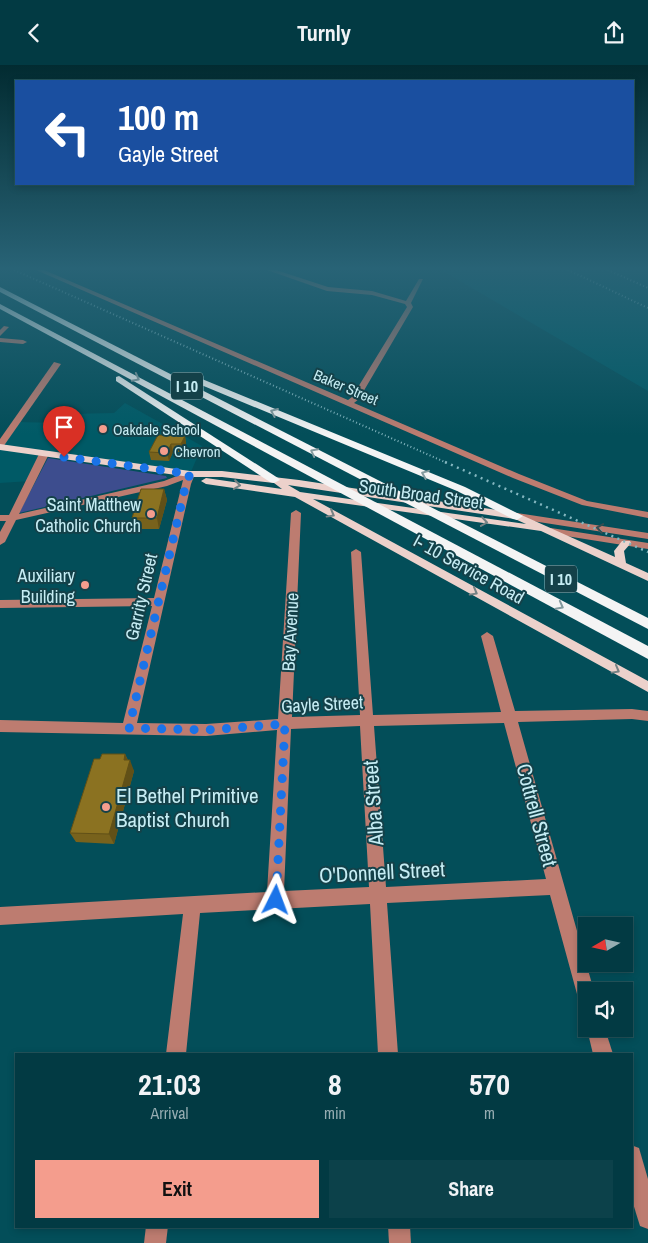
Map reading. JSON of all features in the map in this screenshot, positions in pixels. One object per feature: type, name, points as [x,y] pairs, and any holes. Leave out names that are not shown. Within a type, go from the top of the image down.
[{"type":"highway","name":"I 10","points":[[36,325],[648,653]]},
{"type":"highway","name":"I 10","points":[[70,325],[648,624]]},
{"type":"highway","points":[[84,332],[107,338],[188,376],[461,489],[517,516]]},
{"type":"highway","points":[[62,339],[84,357],[274,480]]},
{"type":"main road","name":"South Broad Street","points":[[0,446],[190,474],[222,474],[274,480],[517,516]]},
{"type":"main road","name":"South Broad Street","points":[[190,474],[205,481],[551,531]]},
{"type":"main road","name":"I- 10 Service Road","points":[[274,480],[648,687]]},
{"type":"main road","points":[[517,516],[648,577]]},
{"type":"main road","points":[[621,564],[619,551],[626,543]]},
{"type":"street","name":"Baker Street","points":[[171,325],[567,496],[601,506],[648,515]]},
{"type":"street","points":[[349,403],[355,399],[368,379],[400,325]]},
{"type":"street","points":[[0,334],[6,327]]},
{"type":"street","points":[[0,339],[24,342]]},
{"type":"street","points":[[0,446],[57,364]]},
{"type":"street","points":[[0,542],[44,454]]},
{"type":"street","points":[[0,518],[13,518],[167,483],[190,474]]},
{"type":"street","name":"Garrity Street","points":[[129,728],[186,484],[190,474]]},
{"type":"street","name":"Bay Avenue","points":[[276,900],[296,513]]},
{"type":"street","name":"South Broad Street","points":[[517,516],[648,536]]},
{"type":"street","name":"South Broad Street","points":[[551,531],[648,546]]},
{"type":"street","name":"Alba Street","points":[[356,552],[388,1053]]},
{"type":"street","points":[[0,604],[158,602]]},
{"type":"street","name":"Cottrell Street","points":[[487,635],[583,982]]},
{"type":"street","name":"Gayle Street","points":[[0,726],[206,730],[305,722],[368,720],[632,713],[647,718]]},
{"type":"street","name":"O'Donnell Street","points":[[0,916],[276,900],[556,887]]},
{"type":"street","points":[[176,1053],[192,905]]},
{"type":"street","points":[[598,1037],[603,1053]]},
{"type":"street","points":[[633,1163],[648,1218]]},
{"type":"street","points":[[155,1243],[157,1228]]},
{"type":"street","points":[[399,1228],[400,1243]]},
{"type":"shaded area","points":[[535,325],[648,325],[648,391]]},
{"type":"shaded area","points":[[125,403],[202,446],[190,474],[44,454],[31,481],[0,483],[0,445],[16,422],[64,423],[68,414],[114,413]]},
{"type":"shaded area","points":[[48,458],[166,476],[167,478],[19,513]]},
{"type":"building","points":[[158,435],[185,436],[181,444],[171,444],[167,453],[149,452]]},
{"type":"building","points":[[141,489],[164,489],[157,518],[132,518]]},
{"type":"building","name":"El Bethel Primitive Baptist Church","points":[[102,754],[125,754],[124,760],[130,760],[109,834],[70,833],[94,759],[100,759]]},
{"type":"railway","points":[[137,325],[447,463]]},
{"type":"railway","points":[[445,462],[648,552]]},
{"type":"place","name":"Oakdale School","points":[[103,429]]},
{"type":"place","name":"Chevron","points":[[164,451]]},
{"type":"place","name":"Saint Matthew Catholic Church","points":[[151,514]]},
{"type":"place","name":"Auxiliary Building","points":[[85,585]]},
{"type":"place","name":"El Bethel Primitive Baptist Church","points":[[106,807]]},
{"type":"route","points":[[64,457],[190,474],[186,484],[129,728],[206,730],[285,724],[276,900]]}]
